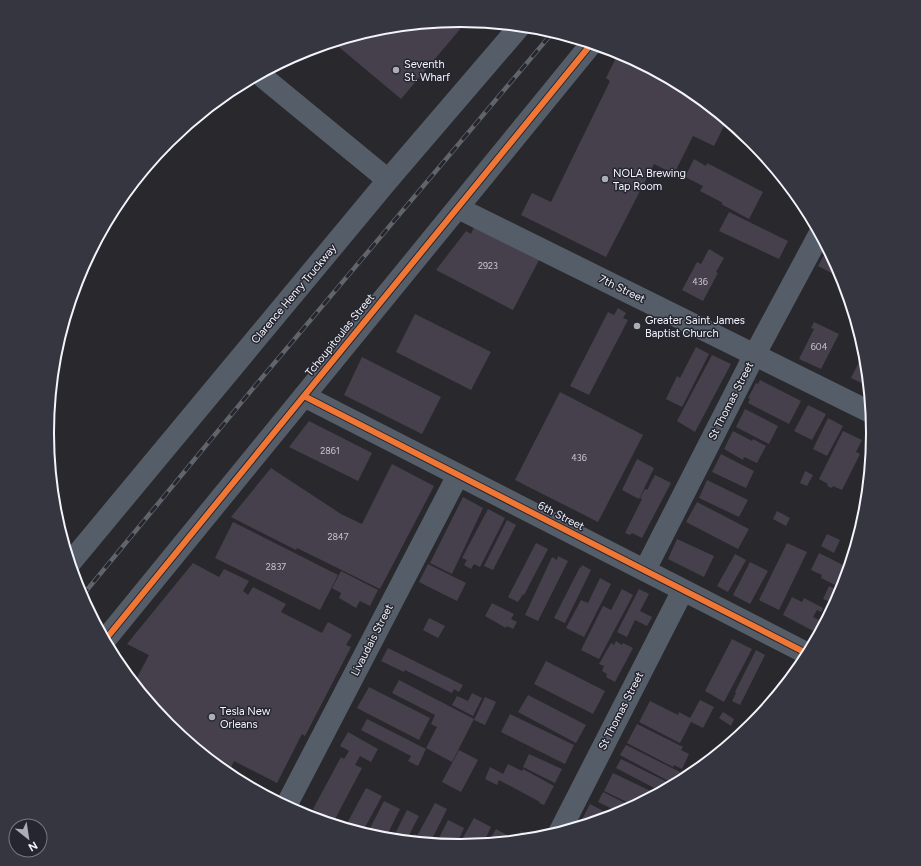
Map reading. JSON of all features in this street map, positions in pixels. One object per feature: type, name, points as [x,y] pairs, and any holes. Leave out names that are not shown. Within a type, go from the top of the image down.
[{"type":"street","name":"Clarence Henry Truckway","points":[[74,558],[388,180],[516,31]]},
{"type":"street","name":"Tchoupitoulas Street","points":[[109,635],[589,48]]},
{"type":"street","points":[[264,78],[388,180]]},
{"type":"street","name":"7th Street","points":[[458,208],[866,410]]},
{"type":"street","name":"St Thomas Street","points":[[645,570],[755,354],[817,239]]},
{"type":"street","name":"6th Street","points":[[304,396],[803,651]]},
{"type":"street","name":"Livaudais Street","points":[[289,801],[458,475]]},
{"type":"street","name":"St Thomas Street","points":[[563,826],[683,590]]},
{"type":"building","name":"Seventh St. Wharf","points":[[462,27],[401,99],[338,46],[355,41],[408,30]]},
{"type":"building","name":"NOLA Brewing Tap Room","points":[[616,58],[664,81],[708,111],[724,125],[714,146],[693,136],[674,174],[654,164],[606,257],[521,215],[532,193],[551,202],[610,81],[606,78]]},
{"type":"building","points":[[694,159],[706,166],[707,163],[763,192],[749,219],[700,191],[703,186],[685,177]]},
{"type":"building","points":[[729,212],[788,241],[779,259],[719,231]]},
{"type":"building","points":[[474,227],[539,260],[513,310],[436,270],[466,231],[471,234]]},
{"type":"building","points":[[709,249],[724,258],[703,301],[682,290],[697,262],[701,264]]},
{"type":"building","points":[[825,253],[834,275],[818,266]]},
{"type":"building","points":[[618,308],[626,313],[623,318],[628,320],[589,395],[570,386],[608,312],[614,315]]},
{"type":"building","points":[[415,314],[491,352],[471,390],[396,352]]},
{"type":"building","points":[[814,322],[839,334],[821,369],[799,359],[814,329],[811,328]]},
{"type":"building","points":[[696,347],[709,354],[682,407],[666,399],[677,376],[680,378]]},
{"type":"building","points":[[712,355],[731,364],[695,432],[677,421]]},
{"type":"building","points":[[362,357],[441,397],[422,434],[344,395]]},
{"type":"building","points":[[860,360],[863,384],[851,378]]},
{"type":"building","points":[[760,380],[801,401],[789,424],[748,403],[750,399],[748,398],[756,383],[758,384]]},
{"type":"building","points":[[560,392],[643,435],[598,522],[515,480]]},
{"type":"building","points":[[808,405],[826,414],[812,440],[794,431]]},
{"type":"building","points":[[745,409],[778,426],[769,444],[736,427]]},
{"type":"building","points":[[828,418],[843,426],[827,456],[813,449]]},
{"type":"building","points":[[309,421],[372,453],[358,481],[289,447]]},
{"type":"building","points":[[733,431],[752,441],[753,439],[766,446],[757,463],[744,457],[743,460],[724,449]]},
{"type":"building","points":[[843,431],[862,440],[856,452],[860,454],[842,490],[833,486],[832,488],[827,486],[828,484],[819,479]]},
{"type":"building","points":[[721,454],[754,471],[746,488],[712,472]]},
{"type":"building","points":[[637,459],[654,468],[639,499],[622,490]]},
{"type":"building","points":[[392,464],[434,486],[380,589],[297,548],[296,550],[231,517],[271,468],[341,514],[362,524]]},
{"type":"building","points":[[805,471],[813,475],[807,486],[800,483]]},
{"type":"building","points":[[655,475],[671,483],[642,538],[632,533],[630,535],[625,533],[642,499],[640,498],[645,489],[647,490]]},
{"type":"building","points":[[707,480],[748,500],[739,517],[699,498]]},
{"type":"building","points":[[463,497],[483,508],[452,574],[430,563]]},
{"type":"building","points":[[697,502],[749,529],[738,549],[686,522]]},
{"type":"building","points":[[488,509],[505,518],[480,567],[474,564],[471,569],[464,565],[467,560],[462,558]]},
{"type":"building","points":[[777,511],[790,518],[786,526],[773,519]]},
{"type":"building","points":[[507,520],[516,525],[493,570],[484,566]]},
{"type":"building","points":[[233,522],[338,575],[320,610],[215,558]]},
{"type":"building","points":[[827,534],[840,540],[834,553],[821,546]]},
{"type":"building","points":[[677,539],[714,556],[704,577],[668,559]]},
{"type":"building","points":[[536,543],[548,549],[524,595],[523,594],[518,602],[508,597]]},
{"type":"building","points":[[787,543],[807,552],[779,610],[759,600]]},
{"type":"building","points":[[819,553],[844,566],[837,586],[821,578],[822,575],[811,570]]},
{"type":"building","points":[[735,554],[746,560],[728,592],[717,586]]},
{"type":"building","points":[[558,556],[568,561],[538,621],[525,615],[552,557],[557,560]]},
{"type":"building","points":[[750,562],[768,571],[750,604],[733,595]]},
{"type":"building","points":[[193,563],[219,577],[224,569],[249,581],[243,591],[248,595],[253,587],[286,604],[281,612],[322,633],[328,622],[352,635],[346,645],[351,647],[305,736],[302,734],[277,783],[234,761],[231,768],[213,755],[173,720],[137,678],[149,655],[127,644]]},
{"type":"building","points":[[428,564],[466,583],[457,601],[419,582]]},
{"type":"building","points":[[582,565],[591,570],[565,623],[554,618]]},
{"type":"building","points":[[341,571],[378,590],[370,606],[360,601],[356,608],[339,598],[341,593],[332,588]]},
{"type":"building","points":[[600,578],[611,584],[584,637],[566,628],[581,600],[588,603]]},
{"type":"building","points":[[829,586],[835,589],[830,602],[823,599]]},
{"type":"building","points":[[622,589],[633,595],[599,659],[581,650],[603,606],[611,610]]},
{"type":"building","points":[[639,589],[649,594],[640,611],[652,617],[647,626],[635,620],[627,637],[617,632]]},
{"type":"building","points":[[792,597],[802,602],[804,598],[823,608],[821,612],[817,610],[813,617],[821,621],[814,632],[783,615]]},
{"type":"building","points":[[492,603],[514,614],[511,619],[517,622],[513,629],[507,626],[506,628],[485,616]]},
{"type":"building","points":[[429,618],[445,626],[438,638],[423,630]]},
{"type":"building","points":[[732,639],[752,649],[724,702],[705,691]]},
{"type":"building","points":[[616,641],[622,645],[623,643],[633,648],[615,682],[606,677],[607,674],[602,671],[604,666],[599,664],[611,643],[614,645]]},
{"type":"building","points":[[388,648],[463,685],[459,692],[454,689],[452,693],[405,670],[404,672],[381,661]]},
{"type":"building","points":[[756,650],[765,655],[740,705],[732,701]]},
{"type":"building","points":[[546,661],[605,691],[593,714],[534,684]]},
{"type":"building","points":[[399,680],[474,719],[452,762],[426,748],[437,727],[431,724],[435,715],[392,693]]},
{"type":"building","points":[[369,687],[430,718],[419,740],[357,708]]},
{"type":"building","points":[[472,693],[482,698],[473,716],[452,705],[457,696],[468,701]]},
{"type":"building","points":[[528,695],[586,725],[576,743],[518,712]]},
{"type":"building","points":[[485,697],[496,702],[485,725],[474,720]]},
{"type":"building","points":[[700,700],[714,707],[703,728],[691,722],[680,743],[639,722],[650,701],[678,715],[679,712],[690,718]]},
{"type":"building","points":[[723,712],[734,719],[731,726],[719,718]]},
{"type":"building","points":[[510,714],[574,745],[565,764],[501,732]]},
{"type":"building","points":[[367,719],[426,749],[418,766],[408,761],[411,756],[361,730]]},
{"type":"building","points":[[637,724],[683,747],[681,750],[689,754],[682,769],[674,765],[673,767],[627,743]]},
{"type":"building","points":[[348,732],[378,749],[371,762],[360,756],[355,765],[362,768],[335,819],[313,809],[341,757],[344,759],[349,751],[340,746]]},
{"type":"building","points":[[626,745],[680,772],[678,776],[669,781],[620,755]]},
{"type":"building","points":[[459,750],[478,760],[461,792],[442,782]]},
{"type":"building","points":[[529,754],[562,769],[555,783],[523,767]]},
{"type":"building","points":[[621,759],[668,782],[656,789],[616,768]]},
{"type":"building","points":[[508,764],[522,771],[523,769],[554,786],[544,805],[499,780],[497,785],[485,779],[490,767],[503,774]]},
{"type":"building","points":[[613,773],[651,791],[628,803],[604,791]]},
{"type":"building","points":[[366,788],[382,796],[365,827],[347,823]]},
{"type":"building","points":[[603,792],[626,803],[613,809],[598,802]]},
{"type":"building","points":[[384,801],[400,809],[388,832],[370,828]]},
{"type":"building","points":[[435,803],[447,809],[433,838],[414,836],[415,834],[417,836]]},
{"type":"building","points":[[590,804],[605,812],[591,817],[582,820]]},
{"type":"building","points":[[407,810],[419,816],[409,836],[395,834]]},
{"type":"building","points":[[474,818],[491,827],[486,838],[462,839]]},
{"type":"building","points":[[448,820],[464,828],[459,839],[439,838]]},
{"type":"building","points":[[496,829],[509,836],[491,838]]},
{"type":"building","points":[[521,831],[526,834],[519,835]]},
{"type":"railway","points":[[86,591],[255,386],[549,37]]},
{"type":"cycle path","points":[[109,635],[588,48]]},
{"type":"cycle path","points":[[304,396],[803,651]]},
{"type":"place","name":"Seventh St. Wharf","points":[[396,70]]},
{"type":"place","name":"NOLA Brewing Tap Room","points":[[605,179]]},
{"type":"place","name":"Greater Saint James Baptist Church","points":[[637,326]]},
{"type":"place","name":"Tesla New Orleans","points":[[212,717]]}]
